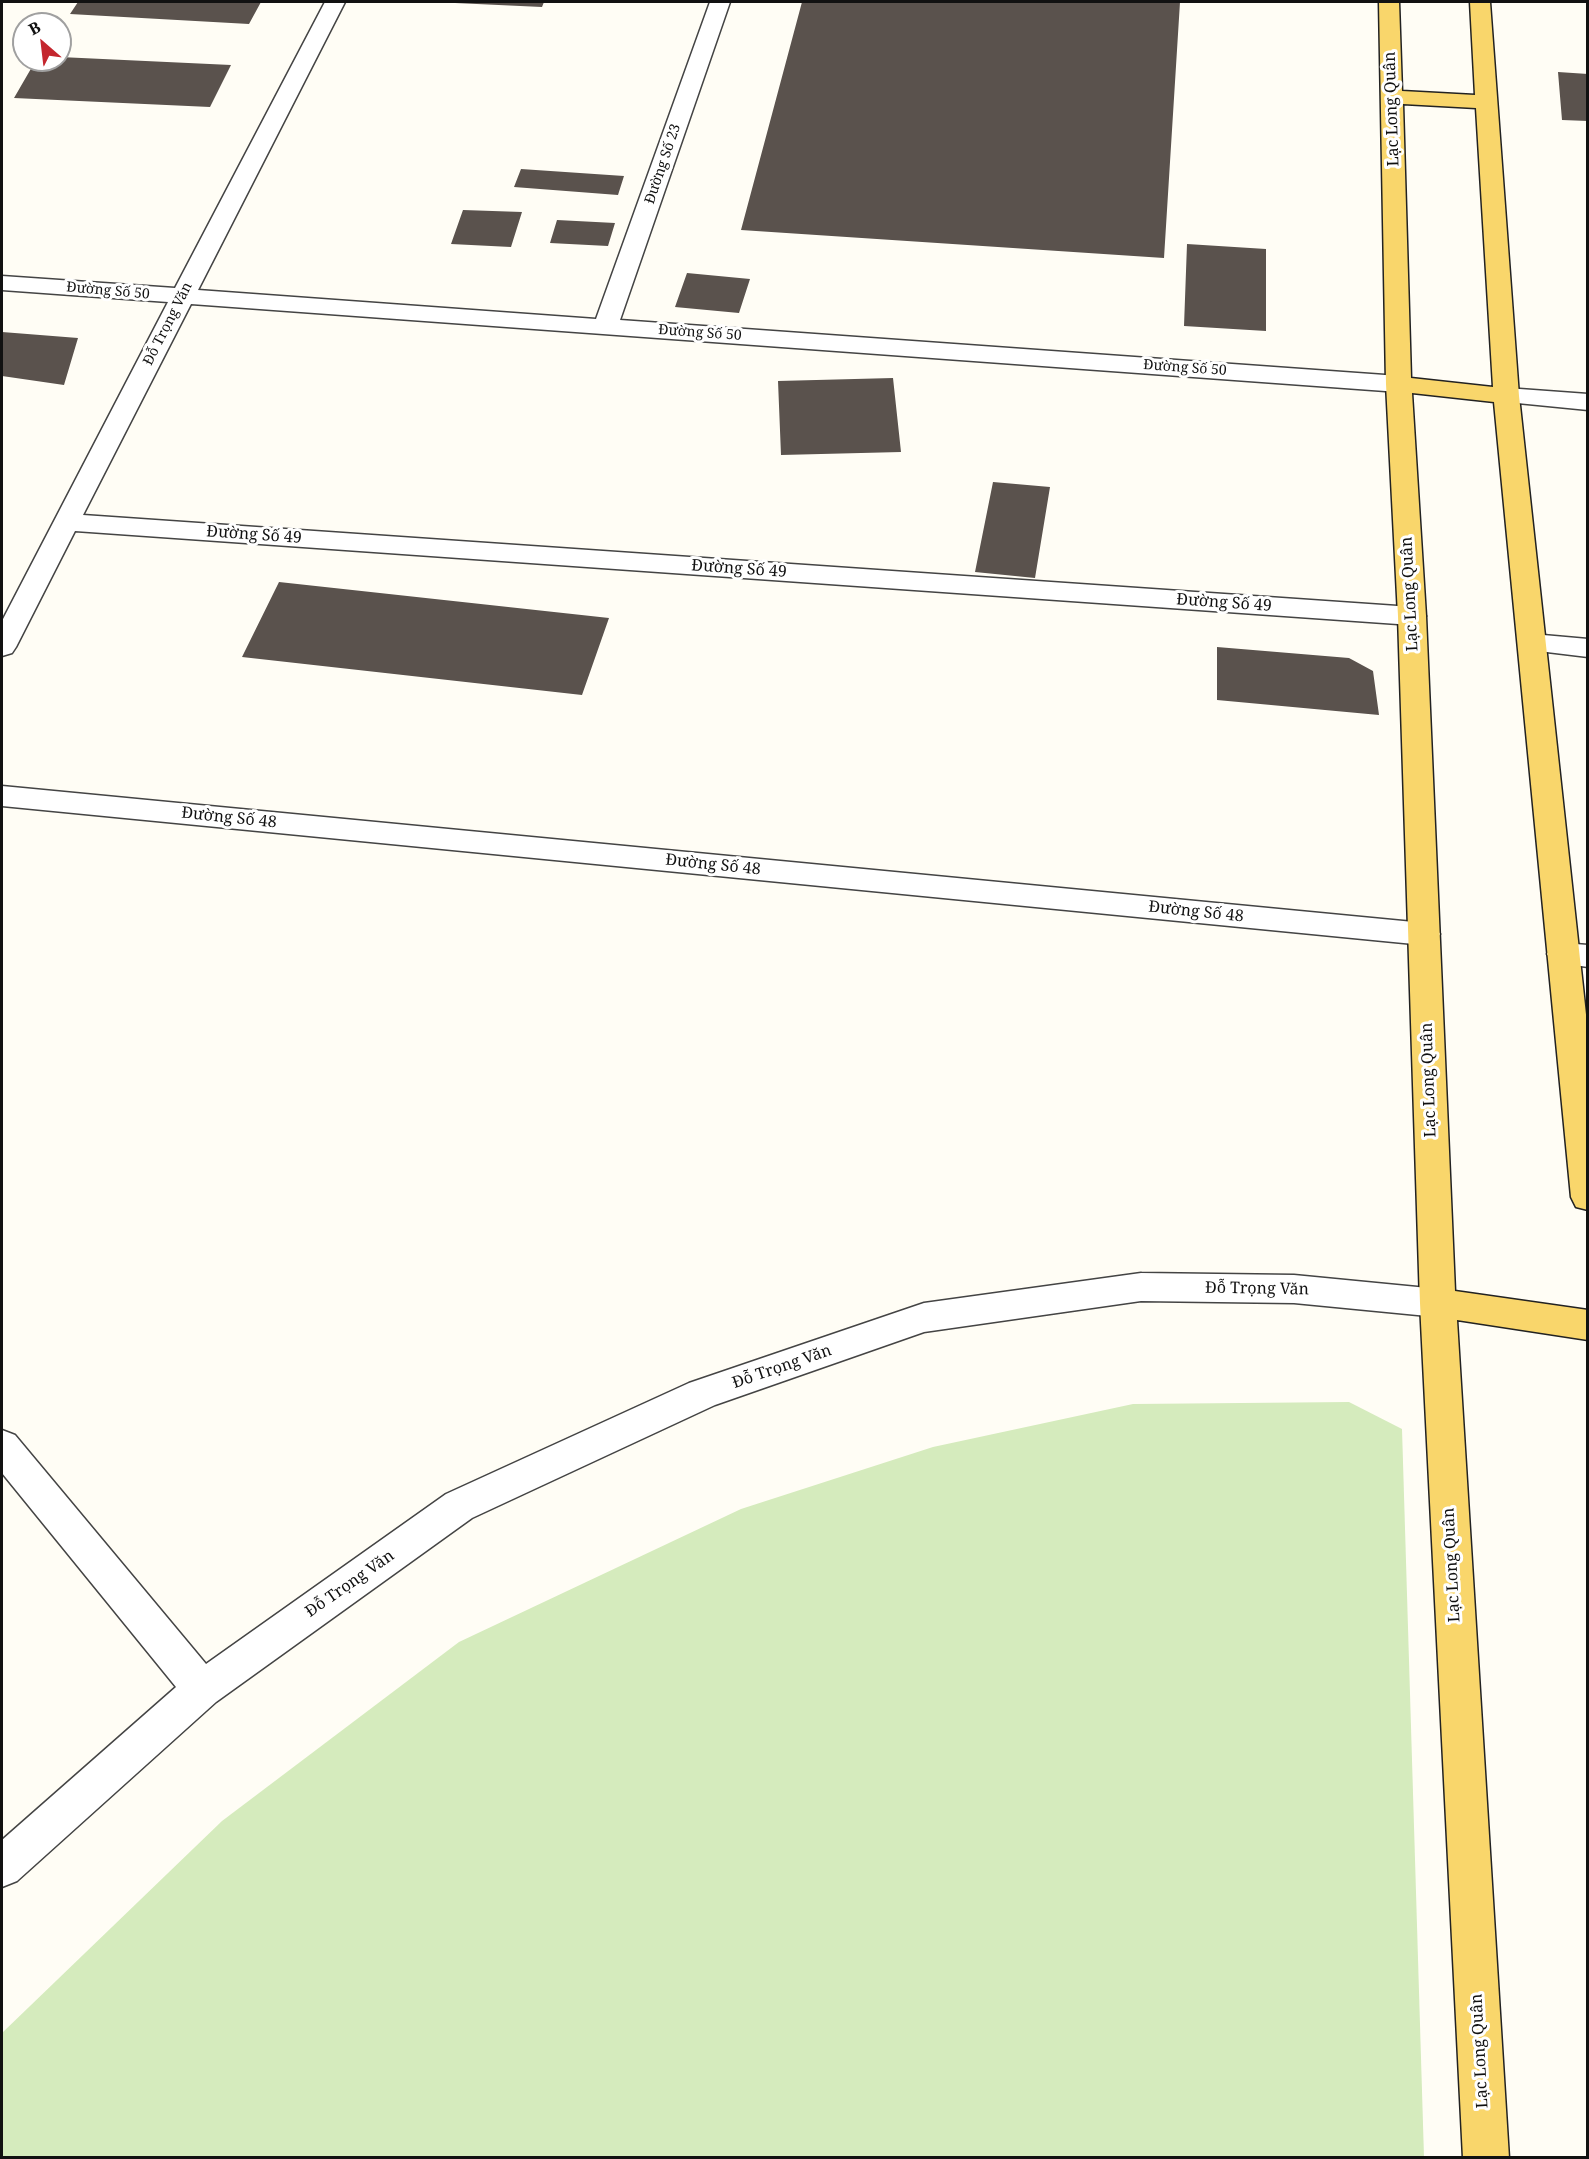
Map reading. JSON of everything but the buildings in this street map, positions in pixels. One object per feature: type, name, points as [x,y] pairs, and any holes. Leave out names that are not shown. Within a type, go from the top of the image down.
[{"type":"main road","name":"Lạc Long Quân","points":[[1389,2],[1399,384],[1412,616],[1438,1303],[1486,2157]]},
{"type":"main road","points":[[1480,2],[1506,396],[1532,643],[1575,955],[1587,1197]]},
{"type":"main road","points":[[1393,97],[1487,102]]},
{"type":"main road","points":[[1399,384],[1506,396]]},
{"type":"main road","points":[[1438,1303],[1587,1325]]},
{"type":"street","name":"Đỗ Trọng Văn","points":[[2,647],[335,2]]},
{"type":"street","name":"Đường Số 23","points":[[606,326],[720,2]]},
{"type":"street","name":"Đường Số 50","points":[[2,283],[1399,384]]},
{"type":"street","points":[[1506,396],[1587,402]]},
{"type":"street","name":"Đường Số 49","points":[[66,522],[1412,616]]},
{"type":"street","points":[[1532,643],[1587,648]]},
{"type":"street","name":"Đường Số 48","points":[[2,796],[1424,934]]},
{"type":"street","name":"Đỗ Trọng Văn","points":[[2,1867],[202,1689],[459,1506],[702,1394],[924,1318],[1142,1287],[1294,1288],[1438,1303]]},
{"type":"street","points":[[2,1446],[202,1689]]},
{"type":"green space","points":[[1349,1402],[1402,1429],[1424,2157],[2,2157],[2,2033],[222,1821],[459,1642],[741,1509],[933,1447],[1133,1404]]}]
